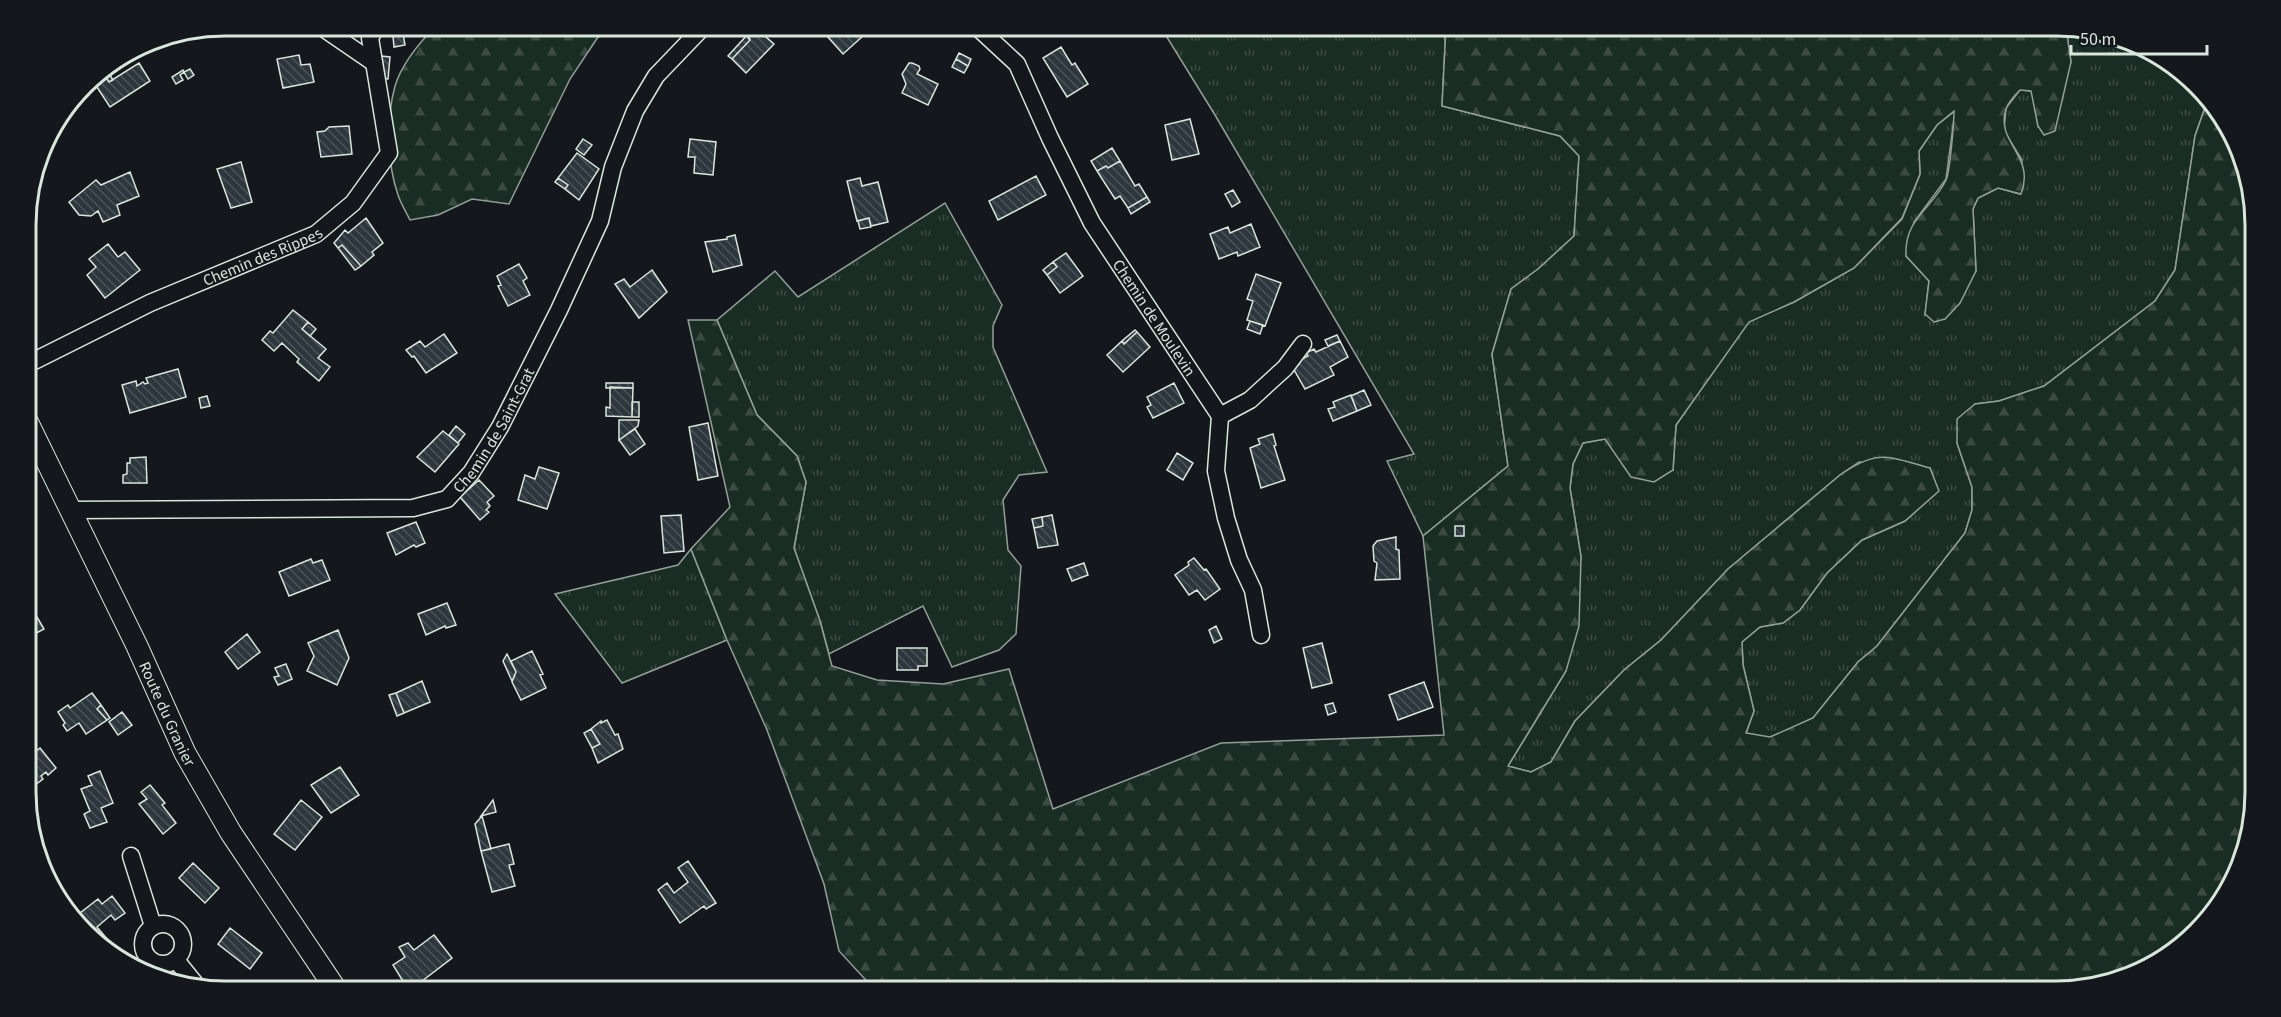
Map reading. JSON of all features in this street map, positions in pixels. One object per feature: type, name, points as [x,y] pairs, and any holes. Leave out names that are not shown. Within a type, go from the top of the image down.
[{"type":"street","points":[[335,36],[374,63]]},
{"type":"street","name":"Chemin des Rippes","points":[[36,360],[150,303],[316,234],[353,203],[389,153],[371,36]]},
{"type":"street","name":"Chemin de Saint-Grat","points":[[70,510],[413,508],[447,499],[471,472],[500,427],[559,310],[600,221],[613,167],[635,111],[656,76],[694,36]]},
{"type":"street","name":"Chemin de Moulevin","points":[[986,36],[1017,64],[1050,138],[1092,222],[1220,416]]},
{"type":"street","points":[[1261,635],[1253,590],[1239,560],[1226,518],[1216,471],[1220,416],[1250,400],[1285,368],[1303,344]]},
{"type":"street","name":"Route du Granier","points":[[36,440],[137,646],[185,753],[231,832],[330,981]]},
{"type":"street","points":[[131,856],[153,926]]},
{"type":"street","points":[[142,962],[144,935],[153,926],[165,923],[176,928],[183,938],[183,950],[176,960],[161,965],[145,963]]},
{"type":"street","points":[[176,960],[190,977]]},
{"type":"green space","points":[[427,36],[602,36],[598,37],[570,79],[509,204],[472,199],[438,215],[410,220],[394,182],[389,127],[395,86],[402,69]]},
{"type":"green space","points":[[1166,36],[1446,36],[1442,106],[1560,136],[1579,156],[1574,236],[1538,269],[1511,289],[1492,354],[1508,466],[1423,536],[1387,461],[1414,454]]},
{"type":"green space","points":[[1446,36],[2056,36],[2067,37],[2071,62],[2055,131],[2044,135],[2038,126],[2031,91],[2020,90],[2006,109],[2004,121],[2006,131],[2023,169],[2024,181],[2021,194],[1998,188],[1978,198],[1973,209],[1976,271],[1960,303],[1945,319],[1934,322],[1925,314],[1929,281],[1906,256],[1907,243],[1914,223],[1946,180],[1953,136],[1954,111],[1937,125],[1919,151],[1920,174],[1902,218],[1854,268],[1794,302],[1749,322],[1676,425],[1673,470],[1654,482],[1631,477],[1605,439],[1583,443],[1573,464],[1570,488],[1581,557],[1579,626],[1566,671],[1508,766],[1531,772],[1551,762],[1575,721],[1624,670],[1661,640],[1728,569],[1840,475],[1864,461],[1884,457],[1930,468],[1939,491],[1905,521],[1862,540],[1827,573],[1800,610],[1783,623],[1760,627],[1742,642],[1743,665],[1754,711],[1746,733],[1770,737],[1813,718],[1858,662],[1877,646],[1965,533],[1972,510],[1972,487],[1957,443],[1957,419],[1975,404],[1999,401],[2044,386],[2155,301],[2175,270],[2195,136],[2205,108],[2220,130],[2239,176],[2245,225],[2245,792],[2241,829],[2231,864],[2220,886],[2190,926],[2150,956],[2128,967],[2105,975],[2068,981],[867,981],[839,951],[824,884],[767,730],[727,640],[691,549],[730,507],[688,320],[717,320],[757,415],[797,456],[806,482],[794,548],[820,621],[832,666],[877,680],[943,684],[1009,669],[1053,809],[1221,743],[1444,735],[1423,536],[1508,466],[1492,354],[1511,289],[1538,269],[1574,236],[1579,156],[1560,136],[1442,106]]},
{"type":"green space","points":[[2067,37],[2105,42],[2150,61],[2190,91],[2205,108],[2195,136],[2175,270],[2155,301],[2044,386],[1999,401],[1975,404],[1957,443],[1972,487],[1972,510],[1965,533],[1877,646],[1858,662],[1813,718],[1770,738],[1746,733],[1754,711],[1743,665],[1742,642],[1760,627],[1783,623],[1800,610],[1827,573],[1862,540],[1905,521],[1938,491],[1930,468],[1859,462],[1840,475],[1728,569],[1661,640],[1624,670],[1575,721],[1551,762],[1531,772],[1508,766],[1566,671],[1581,557],[1570,488],[1573,464],[1583,443],[1605,439],[1673,470],[1676,425],[1749,321],[1794,302],[1854,268],[1902,219],[1920,174],[1919,151],[1937,125],[1955,111],[1946,179],[1914,222],[1906,256],[1929,281],[1925,315],[1976,271],[1973,209],[1978,198],[1998,188],[2020,194],[2022,160],[2004,131],[2006,108],[2020,90],[2032,91],[2038,126],[2071,62]]},
{"type":"green space","points":[[945,203],[1002,305],[993,326],[993,347],[1047,472],[1019,475],[1003,500],[1008,550],[1021,566],[1016,634],[999,650],[952,667],[923,606],[829,654],[820,621],[794,548],[806,482],[797,456],[757,415],[717,320],[775,271],[798,297]]},
{"type":"green space","points":[[691,549],[727,640],[622,683],[555,594],[678,565]]},
{"type":"building","points":[[393,36],[403,36],[405,45],[394,47]]},
{"type":"building","points":[[749,36],[750,40],[732,59],[728,56]]},
{"type":"building","points":[[765,36],[774,44],[746,73],[732,59],[750,40],[748,38]]},
{"type":"building","points":[[827,36],[863,36],[843,54]]},
{"type":"building","points":[[1061,47],[1072,65],[1075,63],[1088,84],[1067,97],[1043,58]]},
{"type":"building","points":[[959,53],[971,59],[968,66],[956,59]]},
{"type":"building","points":[[299,55],[301,65],[310,64],[314,82],[283,88],[277,59]]},
{"type":"building","points":[[381,56],[390,57],[388,79],[379,78]]},
{"type":"building","points":[[956,59],[968,66],[964,73],[952,67]]},
{"type":"building","points":[[139,63],[150,81],[110,107],[96,86],[106,78],[109,82]]},
{"type":"building","points":[[909,63],[919,66],[917,74],[938,84],[928,105],[902,93],[906,84],[902,74]]},
{"type":"building","points":[[190,69],[194,75],[188,79],[184,72]]},
{"type":"building","points":[[183,70],[184,72],[180,75],[183,80],[176,84],[172,77]]},
{"type":"building","points":[[110,75],[113,80],[109,82],[106,78]]},
{"type":"building","points":[[1190,119],[1199,154],[1172,160],[1165,125]]},
{"type":"building","points":[[349,126],[352,154],[321,157],[317,132],[325,131],[329,127]]},
{"type":"building","points":[[583,139],[592,145],[584,155],[576,149]]},
{"type":"building","points":[[690,139],[716,142],[713,175],[694,173],[695,157],[688,157]]},
{"type":"building","points":[[1112,148],[1120,161],[1097,171],[1091,161]]},
{"type":"building","points":[[577,153],[599,169],[579,200],[565,189],[568,185],[558,178]]},
{"type":"building","points":[[1120,161],[1135,186],[1139,184],[1147,197],[1128,208],[1120,196],[1115,199],[1097,171]]},
{"type":"building","points":[[241,162],[252,202],[231,208],[217,169]]},
{"type":"building","points":[[130,172],[139,196],[117,205],[120,215],[103,222],[98,211],[91,216],[79,215],[69,202],[96,180],[101,185]]},
{"type":"building","points":[[1036,176],[1046,195],[998,220],[989,201]]},
{"type":"building","points":[[558,178],[568,185],[565,189],[555,182]]},
{"type":"building","points":[[860,178],[862,186],[878,182],[888,222],[871,226],[869,218],[857,221],[847,181]]},
{"type":"building","points":[[1233,190],[1240,202],[1232,207],[1225,194]]},
{"type":"building","points":[[1147,197],[1150,202],[1131,214],[1128,208]]},
{"type":"building","points":[[366,218],[383,243],[361,266],[342,245],[338,248],[334,243],[345,230],[348,233]]},
{"type":"building","points":[[869,218],[871,227],[860,229],[858,221]]},
{"type":"building","points":[[1251,224],[1260,247],[1238,256],[1237,252],[1219,259],[1210,234],[1228,227],[1230,233]]},
{"type":"building","points":[[735,235],[742,265],[713,272],[705,242],[727,239]]},
{"type":"building","points":[[108,244],[118,257],[125,252],[140,270],[105,298],[87,275],[96,267],[89,259]]},
{"type":"building","points":[[342,245],[361,266],[355,270],[338,248]]},
{"type":"building","points":[[1066,253],[1083,276],[1060,293],[1047,275],[1057,267],[1053,262]]},
{"type":"building","points":[[1053,262],[1057,267],[1047,275],[1043,270]]},
{"type":"building","points":[[519,264],[527,278],[523,281],[530,295],[508,306],[498,286],[501,285],[497,276]]},
{"type":"building","points":[[652,270],[667,292],[639,318],[615,284],[624,279],[630,287]]},
{"type":"building","points":[[1256,274],[1281,283],[1265,326],[1247,320],[1253,301],[1247,299]]},
{"type":"building","points":[[293,310],[308,322],[302,329],[326,349],[318,358],[330,367],[319,381],[297,362],[299,359],[282,343],[274,351],[262,340],[270,331],[273,333]]},
{"type":"building","points":[[1250,321],[1263,325],[1260,334],[1247,329]]},
{"type":"building","points":[[308,322],[316,329],[310,336],[302,329]]},
{"type":"building","points":[[1135,330],[1137,332],[1124,344],[1122,341]]},
{"type":"building","points":[[1137,332],[1150,347],[1123,372],[1107,355],[1122,341],[1124,344]]},
{"type":"building","points":[[444,334],[457,353],[426,373],[414,356],[412,357],[406,350],[420,341],[425,347]]},
{"type":"building","points":[[1337,335],[1340,341],[1328,346],[1325,340]]},
{"type":"building","points":[[1340,341],[1348,357],[1330,367],[1334,375],[1305,389],[1293,368],[1299,364],[1298,361],[1308,356],[1306,353],[1314,349],[1316,352]]},
{"type":"building","points":[[178,369],[186,397],[130,413],[122,385],[136,381],[137,386],[143,382],[145,384],[148,383],[146,378]]},
{"type":"building","points":[[606,383],[633,383],[633,388],[606,388]]},
{"type":"building","points":[[1174,383],[1184,403],[1153,418],[1147,407],[1151,405],[1147,397]]},
{"type":"building","points":[[610,387],[633,388],[632,417],[606,416],[606,407],[610,408]]},
{"type":"building","points":[[1364,390],[1371,405],[1357,411],[1351,396]]},
{"type":"building","points":[[1351,395],[1357,411],[1333,421],[1328,409],[1335,407],[1333,402]]},
{"type":"building","points":[[207,396],[210,406],[201,408],[199,398]]},
{"type":"building","points":[[632,402],[639,402],[639,417],[632,417]]},
{"type":"building","points":[[619,420],[639,420],[638,426],[619,440]]},
{"type":"building","points":[[708,423],[718,476],[698,480],[689,427]]},
{"type":"building","points":[[456,426],[465,434],[458,443],[449,435]]},
{"type":"building","points":[[635,429],[645,444],[630,455],[619,440]]},
{"type":"building","points":[[443,431],[459,444],[435,472],[417,457]]},
{"type":"building","points":[[1273,434],[1276,445],[1274,446],[1285,480],[1261,488],[1250,448],[1260,444],[1258,439]]},
{"type":"building","points":[[1177,453],[1193,463],[1183,480],[1167,470]]},
{"type":"building","points":[[146,457],[147,483],[123,483],[123,475],[127,474],[127,463],[130,463],[130,458]]},
{"type":"building","points":[[539,467],[559,473],[547,509],[518,500],[525,475],[535,479]]},
{"type":"building","points":[[479,480],[494,496],[487,502],[490,506],[486,510],[489,512],[480,520],[460,497]]},
{"type":"building","points":[[681,515],[684,551],[664,553],[661,516]]},
{"type":"building","points":[[1052,515],[1058,545],[1038,548],[1034,528],[1043,526],[1042,517]]},
{"type":"building","points":[[1042,517],[1043,526],[1034,528],[1032,519]]},
{"type":"building","points":[[416,522],[425,543],[416,547],[414,545],[396,555],[387,533]]},
{"type":"building","points":[[1455,526],[1464,526],[1464,536],[1455,536]]},
{"type":"building","points":[[1396,537],[1400,579],[1375,580],[1377,563],[1374,561],[1373,546],[1377,541]]},
{"type":"building","points":[[1194,558],[1204,570],[1206,569],[1220,589],[1205,600],[1197,590],[1189,595],[1175,575],[1189,565],[1188,562]]},
{"type":"building","points":[[311,559],[313,563],[322,560],[330,580],[289,596],[279,572]]},
{"type":"building","points":[[1084,563],[1088,575],[1072,581],[1067,569]]},
{"type":"building","points":[[447,603],[456,625],[446,628],[445,626],[426,635],[418,614]]},
{"type":"building","points":[[36,615],[44,629],[36,633]]},
{"type":"building","points":[[1216,626],[1222,639],[1214,643],[1209,630]]},
{"type":"building","points":[[338,630],[349,658],[337,685],[307,671],[314,656],[308,643]]},
{"type":"building","points":[[247,634],[260,652],[238,669],[225,652]]},
{"type":"building","points":[[1322,643],[1332,683],[1312,688],[1303,648]]},
{"type":"building","points":[[897,648],[927,648],[927,666],[918,666],[918,670],[897,670]]},
{"type":"building","points":[[532,651],[543,674],[540,675],[546,688],[521,700],[512,682],[516,672],[511,661]]},
{"type":"building","points":[[507,654],[516,672],[512,681],[503,661]]},
{"type":"building","points":[[286,664],[292,679],[278,685],[274,677],[279,676],[275,668]]},
{"type":"building","points":[[422,681],[430,702],[404,713],[396,693]]},
{"type":"building","points":[[1424,682],[1433,707],[1398,720],[1389,695]]},
{"type":"building","points":[[92,693],[101,705],[97,709],[107,720],[86,734],[79,723],[67,731],[58,712],[68,705],[70,708]]},
{"type":"building","points":[[396,693],[404,713],[397,716],[389,695]]},
{"type":"building","points":[[1333,703],[1336,712],[1328,715],[1325,705]]},
{"type":"building","points":[[101,705],[110,718],[107,720],[97,709]]},
{"type":"building","points":[[122,712],[132,725],[118,735],[109,722]]},
{"type":"building","points":[[607,720],[615,735],[618,734],[623,749],[598,763],[592,748],[600,744],[591,729],[601,721],[601,723]]},
{"type":"building","points":[[591,729],[600,744],[592,748],[584,733]]},
{"type":"building","points":[[40,748],[56,768],[48,775],[46,772],[41,776],[43,779],[36,784],[36,751]]},
{"type":"building","points":[[340,767],[359,795],[331,813],[311,785]]},
{"type":"building","points":[[100,771],[113,803],[101,808],[107,822],[90,828],[84,814],[90,811],[81,789],[92,785],[88,776]]},
{"type":"building","points":[[150,785],[165,803],[162,805],[176,823],[163,834],[139,804],[147,799],[141,792]]},
{"type":"building","points":[[301,800],[322,817],[295,850],[274,834]]},
{"type":"building","points":[[493,800],[496,812],[481,816]]},
{"type":"building","points":[[482,816],[491,849],[481,851],[475,824]]},
{"type":"building","points":[[509,844],[514,864],[509,865],[515,886],[492,892],[481,851]]},
{"type":"building","points":[[688,861],[716,903],[706,909],[704,906],[680,923],[658,890],[667,883],[674,893],[688,882],[678,868]]},
{"type":"building","points":[[193,863],[219,888],[205,903],[179,878]]},
{"type":"building","points":[[112,896],[125,913],[115,920],[111,915],[97,927],[108,940],[80,913],[98,899],[102,904]]},
{"type":"building","points":[[230,928],[262,953],[250,969],[218,944]]},
{"type":"building","points":[[434,935],[452,958],[422,981],[403,981],[393,965],[405,957],[399,947],[408,943],[414,950]]}]
